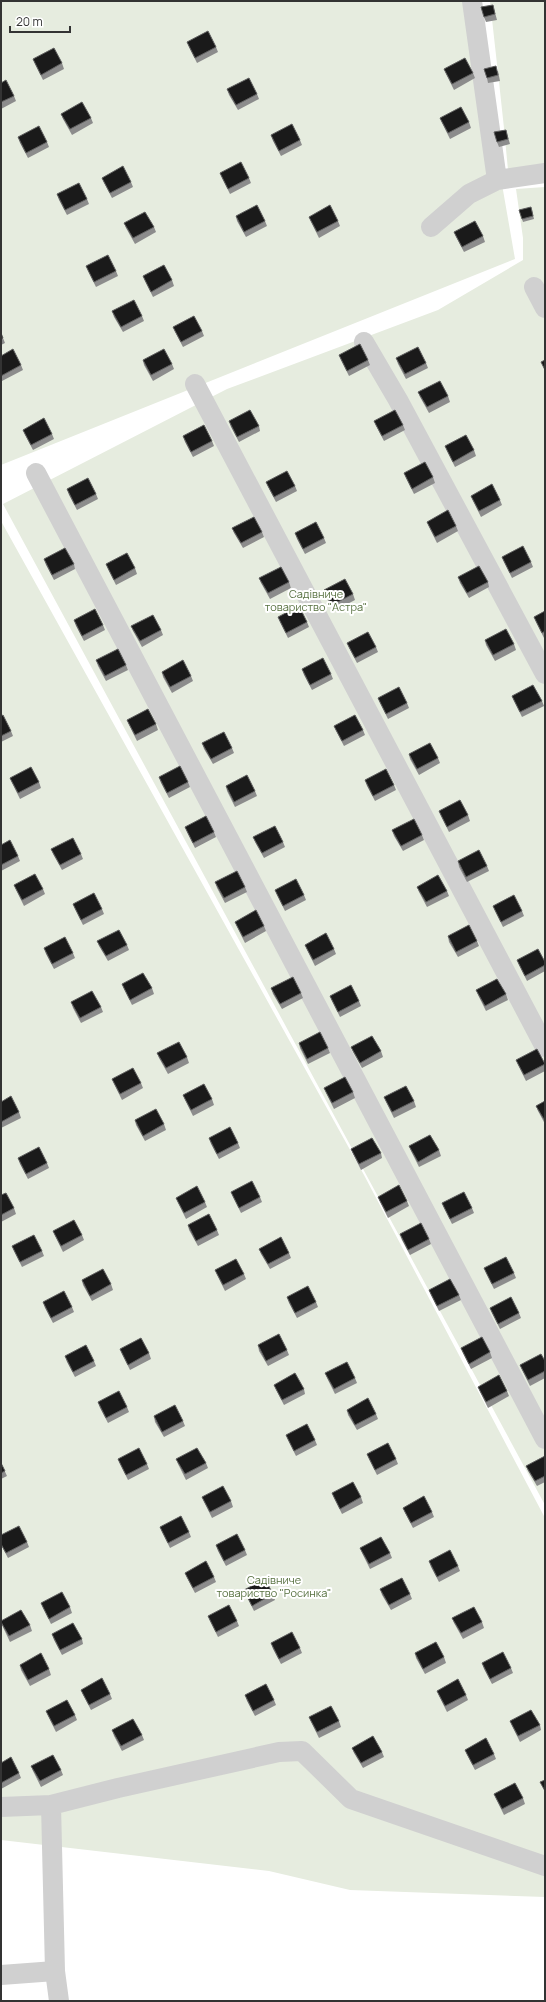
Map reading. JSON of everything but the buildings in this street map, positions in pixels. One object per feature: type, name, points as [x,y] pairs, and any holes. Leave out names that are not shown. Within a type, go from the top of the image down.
[{"type":"street","points":[[472,1],[497,180]]},
{"type":"street","points":[[431,227],[469,194],[497,180],[545,173]]},
{"type":"street","points":[[534,287],[545,308]]},
{"type":"street","points":[[364,342],[398,400],[545,674]]},
{"type":"street","points":[[195,384],[545,1047]]},
{"type":"street","points":[[36,473],[543,1429]]},
{"type":"street","points":[[1,1807],[51,1805],[118,1788],[279,1752],[302,1750],[351,1799],[545,1866]]},
{"type":"street","points":[[51,1805],[55,1971],[59,2001]]},
{"type":"street","points":[[1,1975],[55,1971]]},
{"type":"green space","points":[[1,1],[470,1],[515,259],[1,465]]},
{"type":"green space","points":[[490,1],[545,1],[545,168],[508,170]]},
{"type":"green space","name":"Садівниче товариство \"Астра\"","points":[[545,187],[545,1505],[3,504],[227,389],[438,310],[523,260],[523,238],[516,189]]},
{"type":"green space","name":"Садівниче товариство \"Росинка\"","points":[[1,521],[364,1175],[545,1518],[545,1897],[350,1890],[269,1871],[1,1840]]}]
